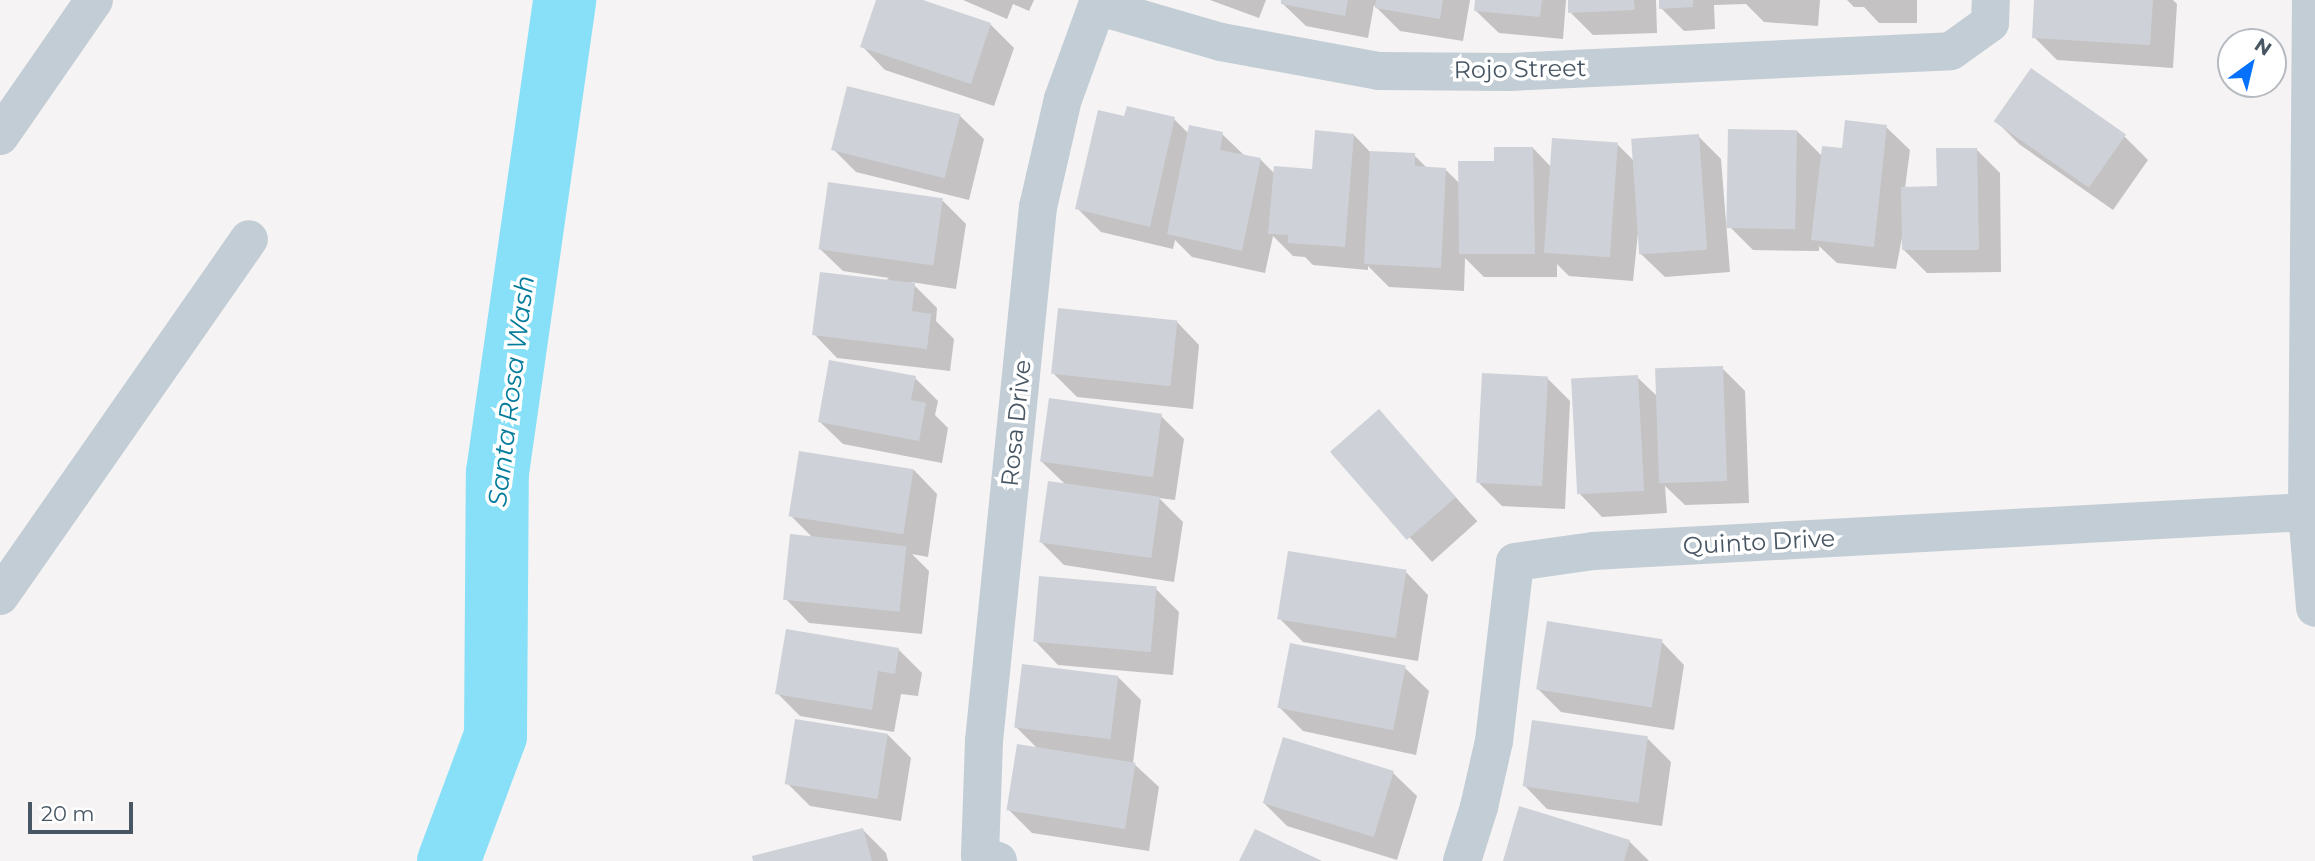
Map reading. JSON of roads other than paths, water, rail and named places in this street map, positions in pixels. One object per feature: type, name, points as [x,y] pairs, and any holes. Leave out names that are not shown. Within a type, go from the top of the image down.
[{"type":"street","points":[[0,136],[94,0]]},
{"type":"street","name":"Rojo Street","points":[[1098,3],[1221,42],[1378,71],[1509,72],[1951,51],[1990,23],[1991,0]]},
{"type":"street","name":"Rosa Drive","points":[[989,858],[984,741],[1038,207],[1063,100],[1098,3]]},
{"type":"street","points":[[2313,8],[2307,512],[2315,608]]},
{"type":"street","points":[[0,596],[249,239]]},
{"type":"street","name":"Quinto Drive","points":[[1462,861],[1479,807],[1494,741],[1515,562],[1593,551],[2307,512]]},
{"type":"waterway","name":"Santa Rosa Wash","points":[[448,861],[495,735],[497,472],[564,0]]}]
